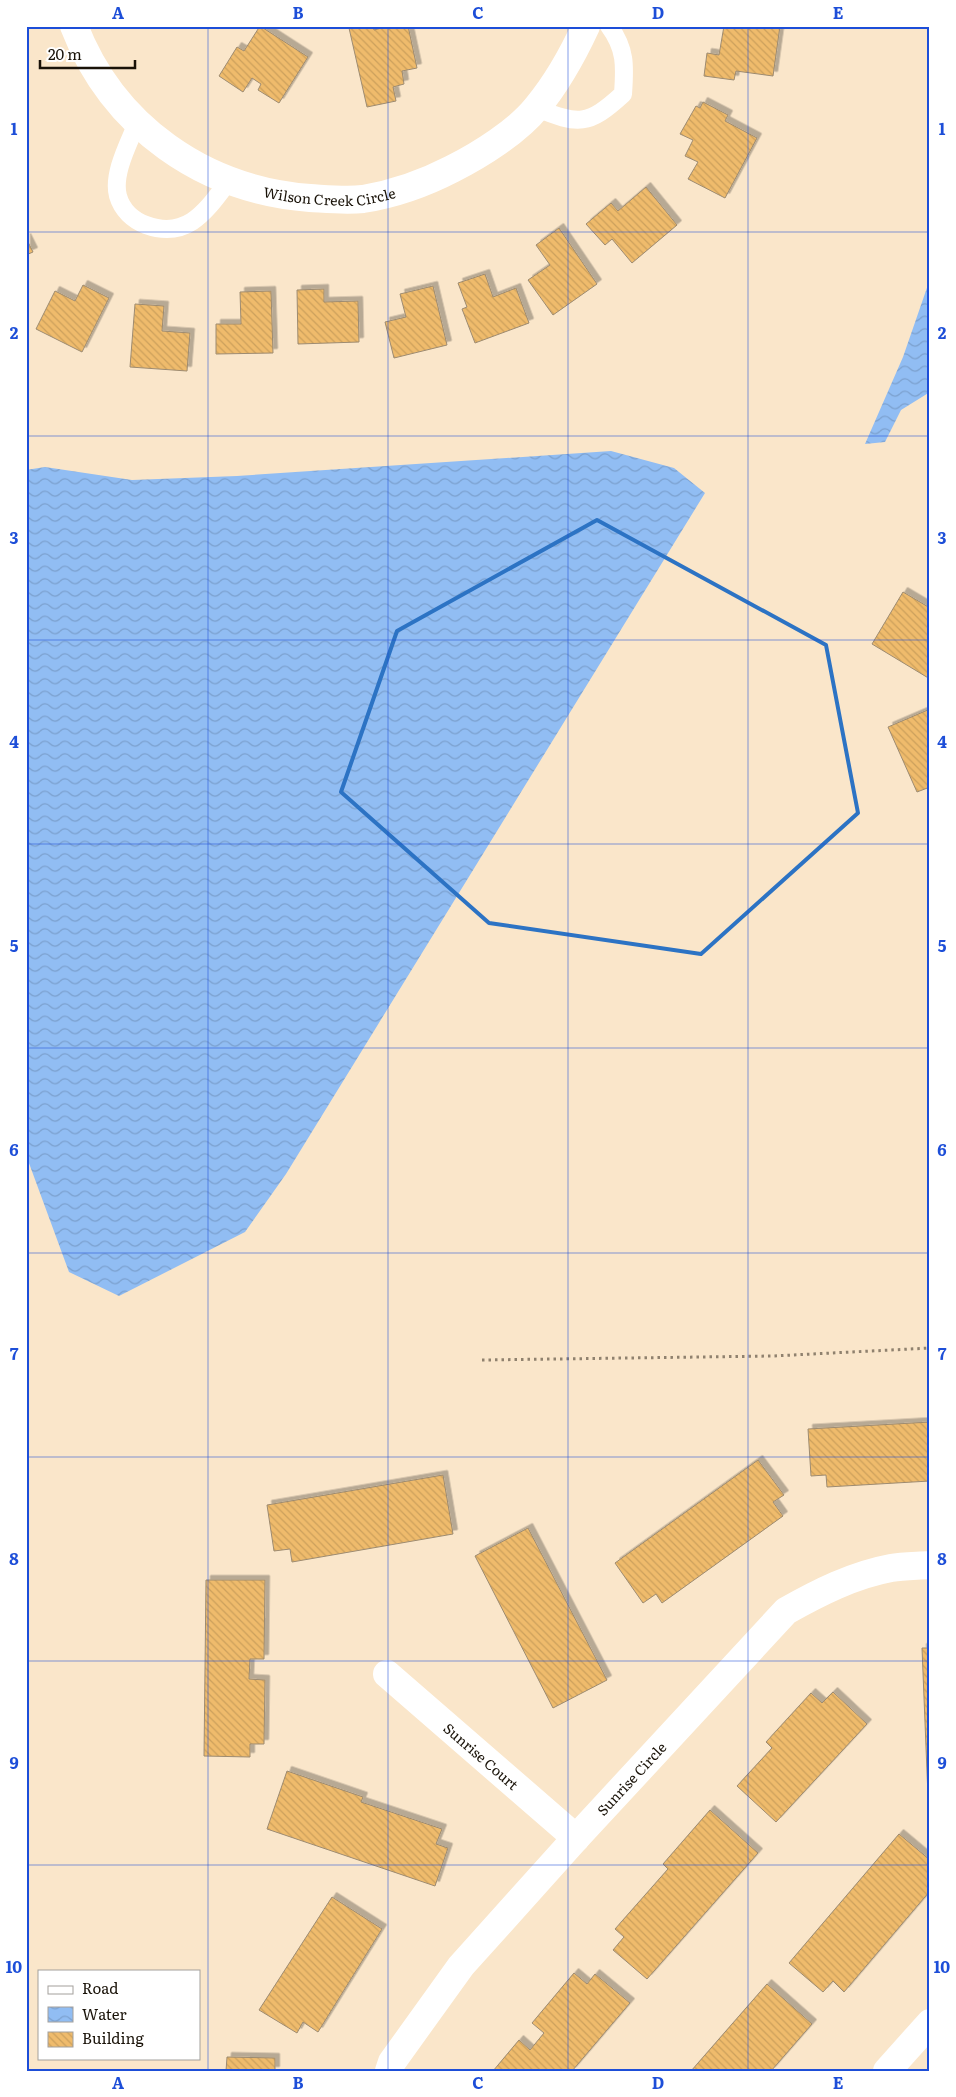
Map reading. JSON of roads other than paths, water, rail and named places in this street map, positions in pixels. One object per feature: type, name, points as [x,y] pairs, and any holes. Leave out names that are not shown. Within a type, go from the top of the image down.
[{"type":"street","name":"Wilson Creek Circle","points":[[74,26],[90,61],[137,123],[172,152],[228,182],[287,196],[362,199],[410,187],[472,160],[515,128],[536,108],[563,69],[586,26]]},
{"type":"street","name":"Sunrise Circle","points":[[388,2071],[392,2062],[461,1966],[576,1838],[786,1611],[821,1592],[856,1578],[891,1568],[930,1565]]},
{"type":"street","name":"Sunrise Court","points":[[387,1674],[576,1838]]},
{"type":"street","points":[[887,2071],[930,2023]]},
{"type":"lane","points":[[536,108],[566,120],[585,119],[604,111],[623,94],[625,67],[620,41],[609,26]]},
{"type":"lane","points":[[137,123],[118,169],[118,196],[133,220],[158,229],[181,228],[205,212],[228,182]]},
{"type":"water","points":[[930,279],[930,392],[901,410],[885,442],[865,444],[903,357]]},
{"type":"water","points":[[611,451],[674,468],[705,493],[286,1174],[245,1232],[119,1296],[69,1272],[26,1155],[26,470],[45,467],[132,480],[237,476]]}]
